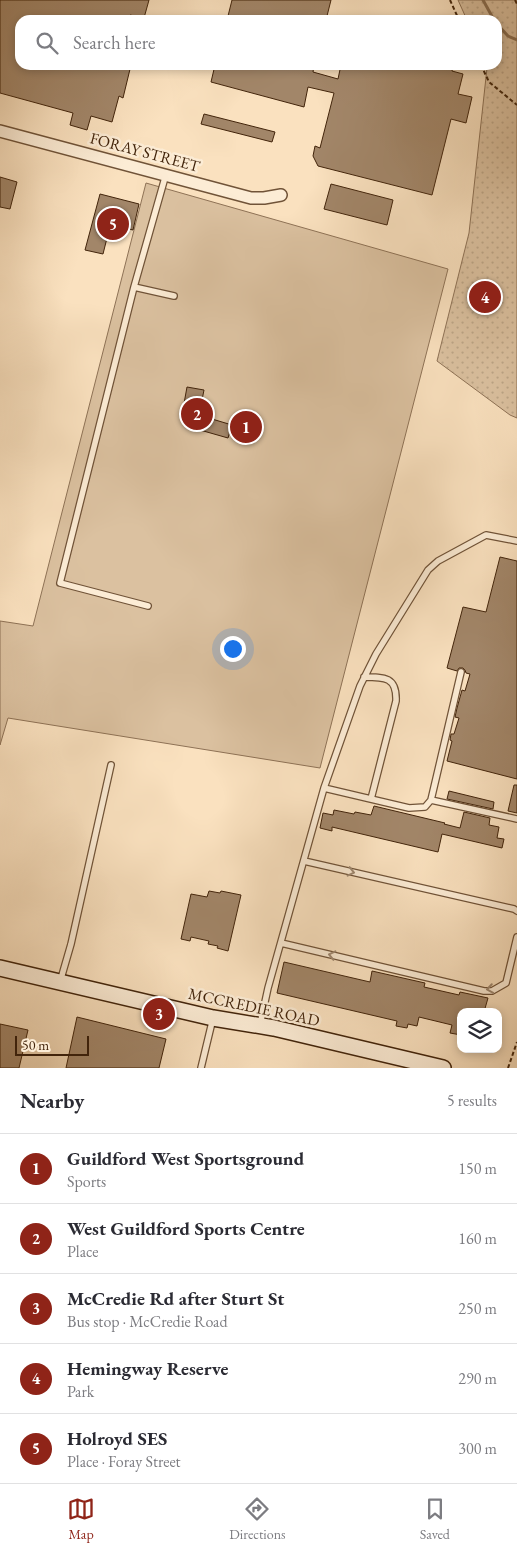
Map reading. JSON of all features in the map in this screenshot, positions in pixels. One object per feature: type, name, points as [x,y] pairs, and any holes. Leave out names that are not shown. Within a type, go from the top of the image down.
[{"type":"street","name":"FORAY STREET","points":[[0,131],[251,198],[264,198],[281,194]]},
{"type":"street","name":"MCCREDIE ROAD","points":[[0,968],[213,1018],[260,1025],[443,1068]]},
{"type":"lane","points":[[148,606],[60,583],[134,287],[166,174]]},
{"type":"lane","points":[[134,287],[174,296]]},
{"type":"lane","points":[[260,1025],[324,788],[360,686],[376,654],[428,570],[438,561],[486,535],[517,541]]},
{"type":"lane","points":[[324,788],[410,808],[425,806],[431,800],[460,672]]},
{"type":"lane","points":[[364,677],[381,677],[392,682],[397,690],[396,701],[371,799]]},
{"type":"lane","points":[[60,982],[111,765]]},
{"type":"lane","points":[[431,800],[517,819]]},
{"type":"lane","points":[[304,861],[514,908],[517,911]]},
{"type":"lane","points":[[281,943],[484,992],[492,991],[506,983],[517,936]]},
{"type":"lane","points":[[201,1068],[213,1018]]},
{"type":"path","points":[[450,0],[457,15]]},
{"type":"path","points":[[516,0],[517,4]]},
{"type":"path","points":[[483,70],[489,82],[517,106]]},
{"type":"path","points":[[508,1068],[517,1042]]},
{"type":"shaded area","points":[[458,0],[517,0],[517,418],[510,415],[437,361],[469,233],[487,70],[502,70],[502,15],[465,15]]},
{"type":"shaded area","points":[[146,183],[448,269],[320,768],[8,718],[0,745],[0,621],[33,626]]},
{"type":"building","points":[[0,0],[149,0],[145,15],[15,15],[15,70],[130,70],[123,98],[119,96],[112,122],[91,116],[87,130],[70,125],[73,113],[0,93]]},
{"type":"building","points":[[232,0],[331,0],[327,15],[228,15]]},
{"type":"building","points":[[214,70],[313,70],[313,72],[338,79],[340,70],[452,70],[463,74],[458,94],[472,97],[466,123],[451,119],[432,195],[318,166],[313,156],[315,146],[320,148],[334,93],[308,87],[304,107],[211,82]]},
{"type":"building","points":[[204,114],[275,132],[272,142],[201,124]]},
{"type":"building","points":[[0,177],[17,182],[10,209],[0,207]]},
{"type":"building","points":[[331,184],[393,200],[387,225],[324,209]]},
{"type":"building","points":[[100,194],[139,204],[133,230],[110,226],[103,254],[85,250]]},
{"type":"building","points":[[187,387],[204,390],[202,400],[212,419],[232,425],[228,438],[193,428],[183,409]]},
{"type":"building","points":[[500,557],[517,561],[517,779],[447,761],[452,741],[450,740],[451,734],[454,734],[459,718],[455,717],[457,708],[462,690],[465,691],[470,674],[466,673],[463,668],[459,668],[457,671],[447,668],[463,607],[486,612]]},
{"type":"building","points":[[514,785],[517,785],[517,813],[508,811]]},
{"type":"building","points":[[449,791],[494,802],[493,809],[447,799]]},
{"type":"building","points":[[374,806],[460,828],[464,812],[490,818],[489,825],[499,827],[497,838],[504,839],[502,848],[442,834],[438,852],[332,827],[332,831],[320,828],[323,813],[333,815],[334,810],[371,815]]},
{"type":"building","points":[[209,891],[241,895],[228,951],[208,944],[209,941],[191,937],[190,941],[181,939],[191,894],[207,897]]},
{"type":"building","points":[[284,962],[370,982],[372,971],[425,983],[424,987],[459,995],[460,992],[488,998],[485,1008],[457,1008],[457,1034],[450,1033],[452,1025],[419,1017],[417,1026],[408,1024],[407,1028],[396,1026],[397,1021],[277,993]]},
{"type":"building","points":[[77,1017],[166,1039],[159,1068],[66,1068]]},
{"type":"building","points":[[0,1024],[28,1030],[19,1068],[0,1068]]},
{"type":"waterway","points":[[483,0],[491,15]]},
{"type":"waterway","points":[[502,29],[508,36],[517,40]]},
{"type":"place","name":"Holroyd SES","points":[[113,224]]},
{"type":"place","name":"Hemingway Reserve","points":[[485,297]]},
{"type":"place","name":"West Guildford Sports Centre","points":[[197,414]]},
{"type":"place","name":"Guildford West Sportsground","points":[[246,427]]},
{"type":"place","name":"McCredie Rd after Sturt St","points":[[159,1014]]}]
